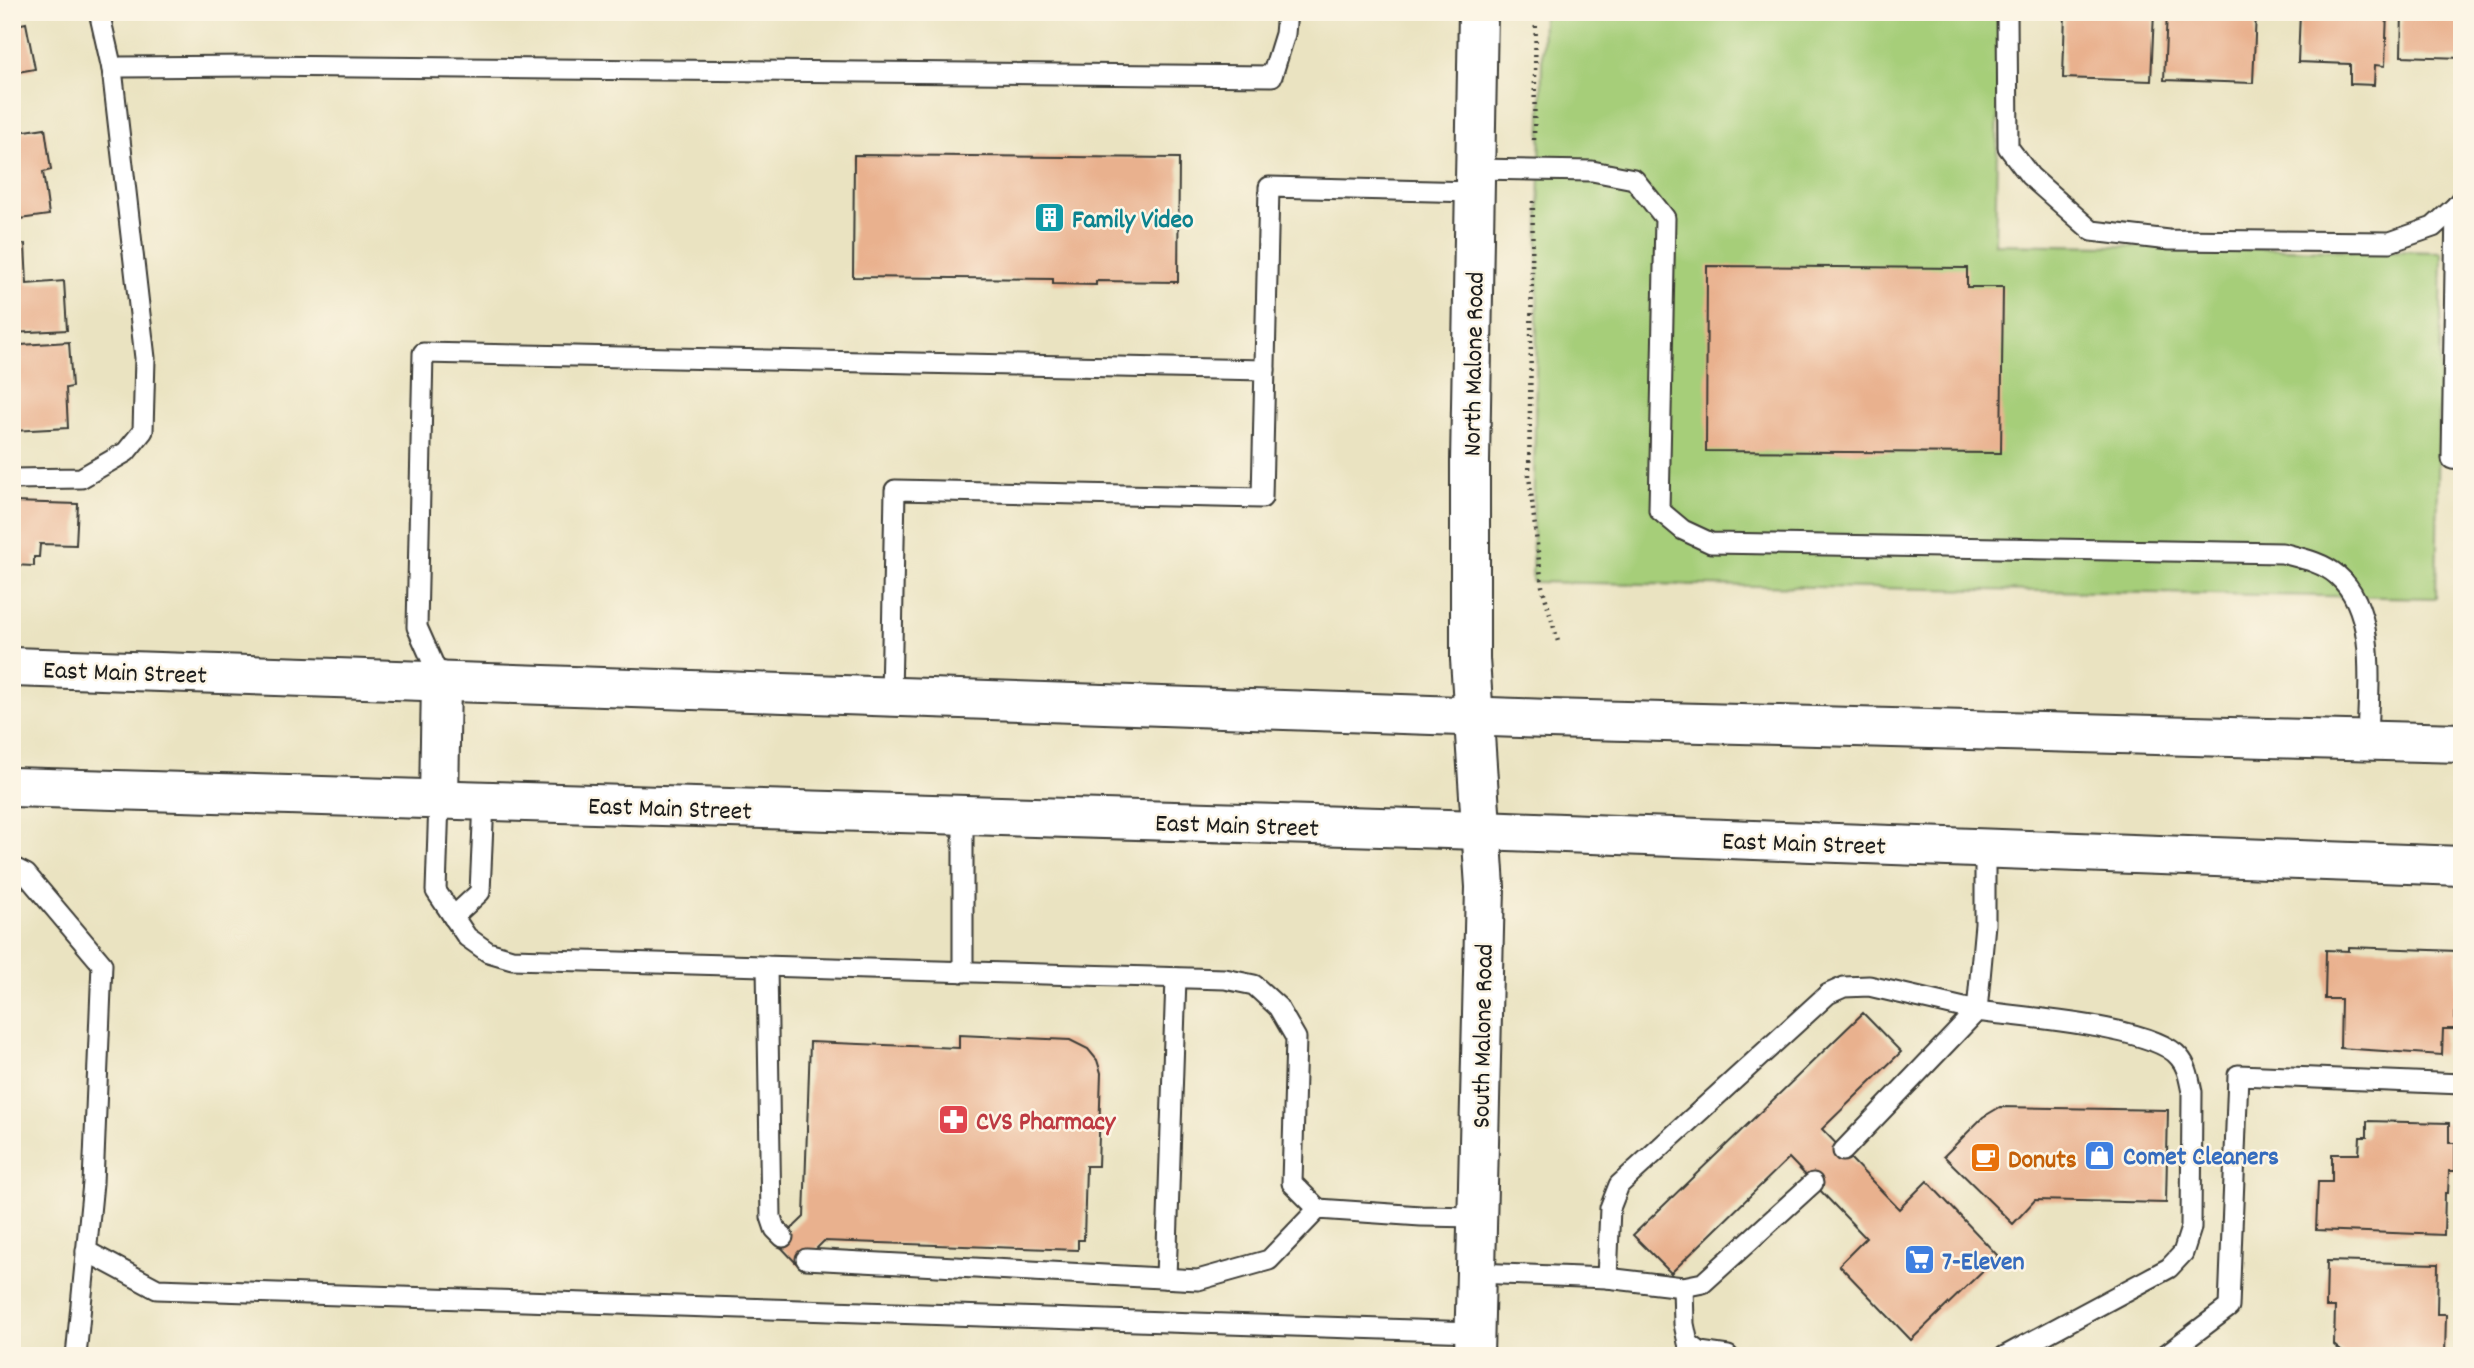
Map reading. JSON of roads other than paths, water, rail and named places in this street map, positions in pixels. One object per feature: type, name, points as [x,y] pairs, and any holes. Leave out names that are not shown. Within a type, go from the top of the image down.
[{"type":"main road","name":"North Malone Road","points":[[1474,716],[1470,659],[1470,462],[1478,12]]},
{"type":"main road","name":"East Main Street","points":[[12,667],[1474,716],[2462,743]]},
{"type":"main road","points":[[439,800],[441,681]]},
{"type":"main road","name":"South Malone Road","points":[[1474,716],[1485,887],[1474,1344]]},
{"type":"main road","name":"East Main Street","points":[[12,787],[1481,830],[2462,866]]},
{"type":"lane","points":[[12,479],[81,478],[126,452],[144,431],[145,358],[112,69],[99,12]]},
{"type":"lane","points":[[112,69],[267,66],[1272,76],[1287,12]]},
{"type":"lane","points":[[2007,12],[2008,147],[2030,176],[2092,231],[2169,240],[2390,242],[2433,227],[2459,202]]},
{"type":"lane","points":[[891,697],[895,490],[1262,498],[1269,187],[1475,180],[1534,169],[1592,171],[1634,179],[1665,218],[1659,510],[1683,530],[1711,543],[2282,553],[2312,561],[2337,575],[2356,598],[2366,626],[2367,740]]},
{"type":"lane","points":[[2459,202],[2452,459],[2462,460]]},
{"type":"lane","points":[[441,681],[417,627],[423,353],[1265,370]]},
{"type":"lane","points":[[439,800],[436,891],[467,937],[488,952],[512,959],[1225,979],[1254,985],[1278,1007],[1296,1038],[1293,1183],[1318,1209],[1477,1217]]},
{"type":"lane","points":[[453,917],[480,892],[484,801]]},
{"type":"lane","points":[[963,815],[963,972]]},
{"type":"lane","points":[[1843,1151],[1977,1011],[1985,924],[1985,849]]},
{"type":"lane","points":[[12,867],[26,874],[102,964],[93,1183],[76,1356]]},
{"type":"lane","points":[[767,966],[771,1217],[775,1228],[783,1237]]},
{"type":"lane","points":[[1166,1278],[1175,978]]},
{"type":"lane","points":[[1606,1278],[1610,1208],[1619,1185],[1828,994],[1844,987],[1869,986],[1977,1011],[2122,1031],[2160,1042],[2178,1055],[2188,1072],[2192,1092],[2191,1228],[2183,1253],[2169,1268],[2005,1356]]},
{"type":"lane","points":[[2164,1356],[2229,1307],[2238,1075],[2462,1084]]},
{"type":"lane","points":[[1475,1273],[1606,1278],[1683,1287],[1703,1283],[1813,1183]]},
{"type":"lane","points":[[806,1259],[1198,1280],[1269,1260],[1318,1209]]},
{"type":"lane","points":[[86,1251],[157,1289],[1474,1344]]},
{"type":"lane","points":[[1683,1287],[1684,1324],[1688,1343],[1700,1352],[1728,1356]]},
{"type":"place","name":"Family Video","points":[[1049,218]]},
{"type":"place","name":"CVS Pharmacy","points":[[953,1120]]},
{"type":"place","name":"Comet Cleaners","points":[[2100,1155]]},
{"type":"place","name":"Donuts","points":[[1985,1158]]},
{"type":"place","name":"7-Eleven","points":[[1919,1260]]}]
